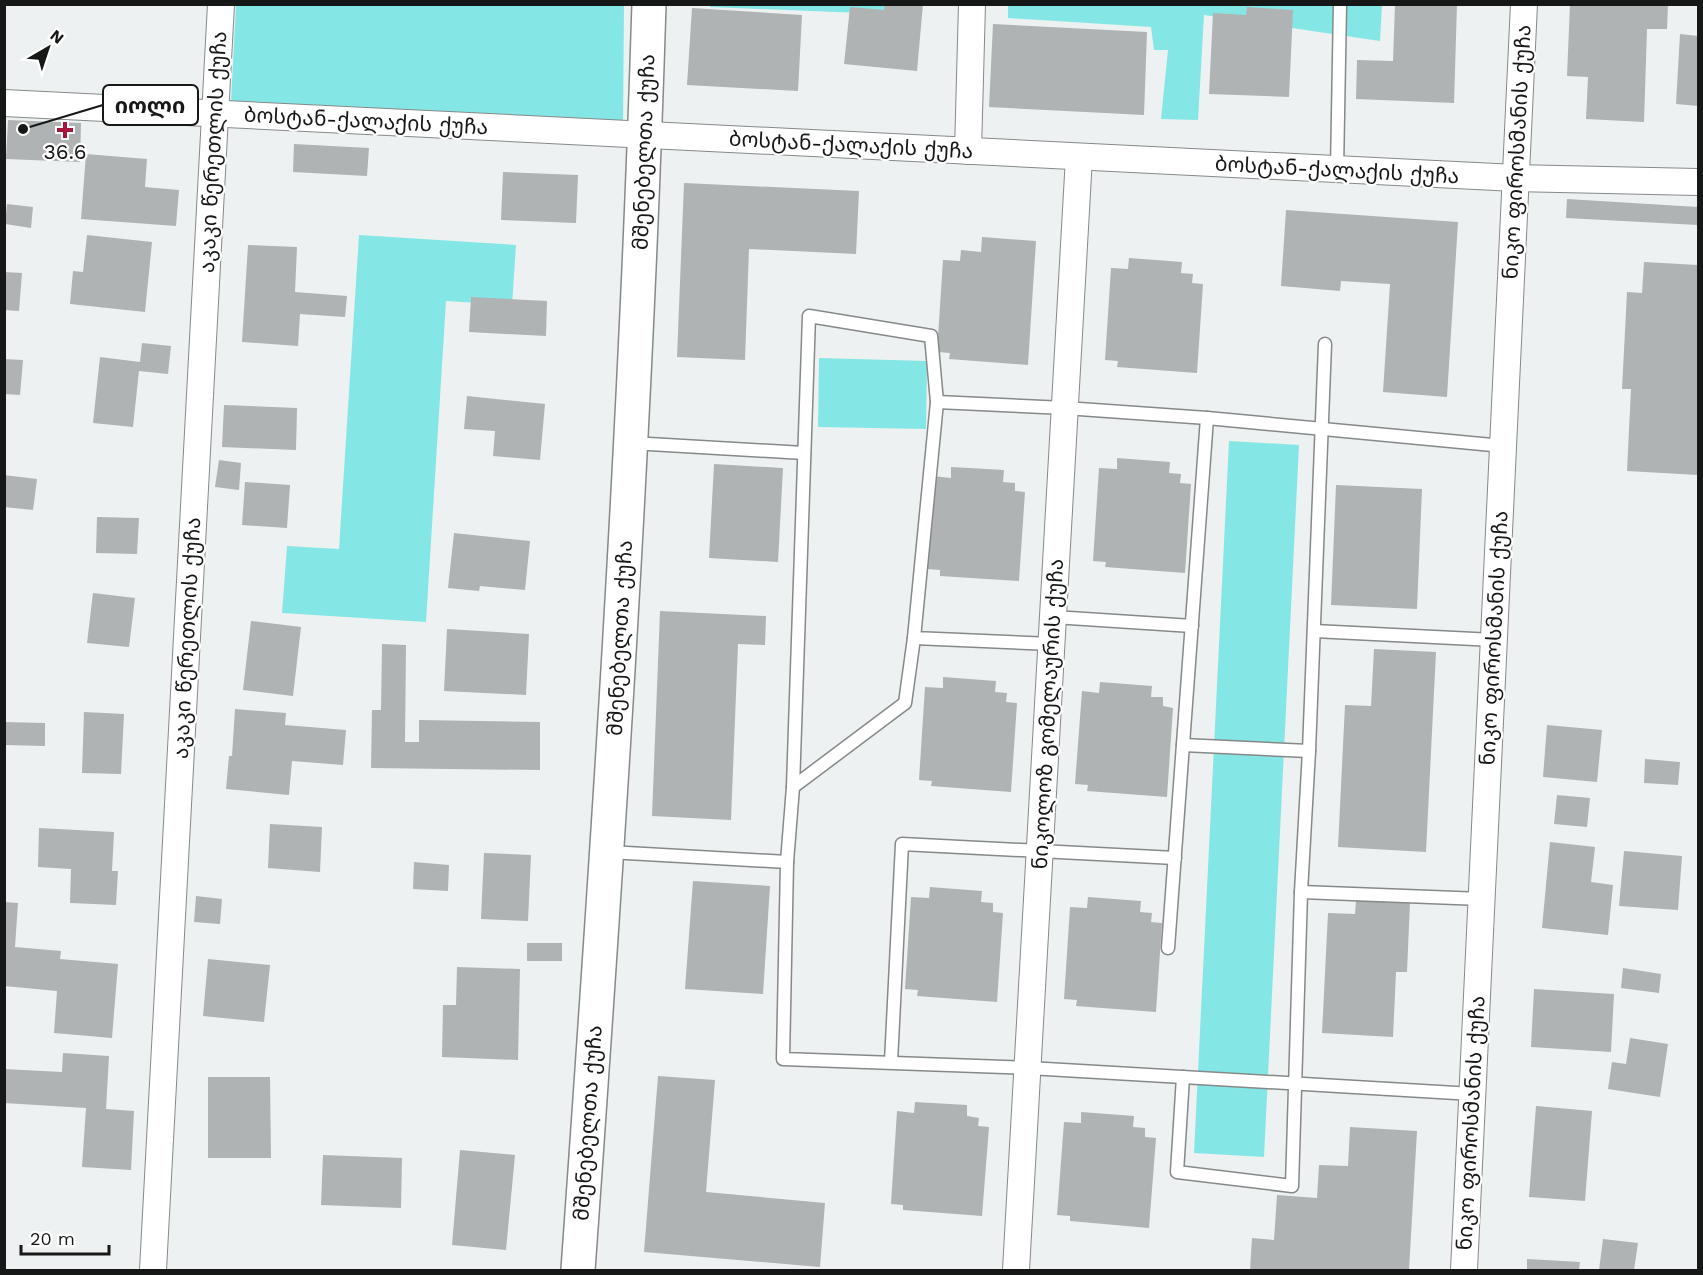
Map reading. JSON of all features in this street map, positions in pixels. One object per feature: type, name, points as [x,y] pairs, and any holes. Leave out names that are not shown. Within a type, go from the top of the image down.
[{"type":"main road","name":"მშენებელთა ქუჩა","points":[[578,1270],[608,852],[645,135],[649,4]]},
{"type":"street","name":"აკაკი წერეთლის ქუჩა","points":[[153,1270],[221,4]]},
{"type":"street","points":[[968,151],[972,4]]},
{"type":"street","name":"ნიკო ფიროსმანის ქუჩა","points":[[1464,1270],[1524,4]]},
{"type":"street","name":"ბოსტან-ქალაქის ქუჩა","points":[[4,103],[1337,170],[1516,178],[1698,182]]},
{"type":"street","name":"ნიკოლოზ გომელაურის ქუჩა","points":[[1016,1270],[1079,157]]},
{"type":"lane","points":[[1337,170],[1340,4]]},
{"type":"lane","points":[[793,787],[905,703],[914,639],[937,402],[931,336],[809,316],[793,787],[787,862],[783,1059],[1029,1068],[1473,1094]]},
{"type":"lane","points":[[1183,1077],[1177,1172],[1292,1186],[1301,892],[1309,751],[1324,344]]},
{"type":"lane","points":[[937,402],[1207,418],[1503,446]]},
{"type":"lane","points":[[1168,948],[1207,418]]},
{"type":"lane","points":[[630,443],[804,453]]},
{"type":"lane","points":[[1054,617],[1192,626]]},
{"type":"lane","points":[[1314,631],[1494,640]]},
{"type":"lane","points":[[914,639],[1052,644]]},
{"type":"lane","points":[[1183,745],[1309,751]]},
{"type":"lane","points":[[891,1062],[902,844],[1175,858]]},
{"type":"lane","points":[[608,852],[787,862]]},
{"type":"lane","points":[[1301,892],[1482,899]]},
{"type":"shaded area","points":[[710,4],[910,5],[910,15],[710,7]]},
{"type":"shaded area","points":[[236,5],[624,5],[623,128],[231,101]]},
{"type":"shaded area","points":[[1008,5],[1382,5],[1380,41],[1204,15],[1198,120],[1161,119],[1168,50],[1154,50],[1151,27],[1008,18]]},
{"type":"shaded area","points":[[359,235],[516,245],[512,305],[446,301],[426,622],[282,613],[287,546],[339,549]]},
{"type":"shaded area","points":[[819,358],[927,361],[926,429],[818,427]]},
{"type":"shaded area","points":[[1229,441],[1299,445],[1264,1157],[1194,1153]]},
{"type":"building","points":[[885,4],[923,4],[917,71],[844,64],[850,7],[884,10]]},
{"type":"building","points":[[1395,4],[1457,4],[1454,103],[1356,99],[1357,60],[1393,61]]},
{"type":"building","points":[[1570,4],[1668,4],[1667,29],[1647,29],[1644,122],[1586,119],[1588,77],[1567,76]]},
{"type":"building","points":[[1247,7],[1293,10],[1289,97],[1209,94],[1213,13],[1246,15]]},
{"type":"building","points":[[692,8],[802,15],[798,91],[687,85]]},
{"type":"building","points":[[993,24],[1147,32],[1144,115],[989,107]]},
{"type":"building","points":[[1680,34],[1698,36],[1698,106],[1676,104]]},
{"type":"building","points":[[8,120],[81,123],[80,162],[6,159]]},
{"type":"building","points":[[294,144],[369,148],[367,176],[293,172]]},
{"type":"building","points":[[86,154],[147,159],[145,187],[179,190],[176,226],[81,219]]},
{"type":"building","points":[[503,172],[578,175],[576,223],[501,220]]},
{"type":"building","points":[[684,183],[859,191],[856,254],[749,249],[745,360],[677,357]]},
{"type":"building","points":[[1567,199],[1698,207],[1698,225],[1566,218]]},
{"type":"building","points":[[7,204],[33,207],[31,228],[5,224]]},
{"type":"building","points":[[1286,210],[1458,222],[1447,397],[1383,392],[1390,284],[1341,281],[1340,291],[1281,286]]},
{"type":"building","points":[[87,235],[152,242],[145,312],[70,304],[73,271],[83,272]]},
{"type":"building","points":[[982,237],[1036,241],[1028,365],[949,359],[950,353],[937,352],[943,260],[960,261],[961,250],[981,252]]},
{"type":"building","points":[[248,245],[297,247],[295,292],[347,296],[345,317],[300,314],[298,346],[242,342]]},
{"type":"building","points":[[1129,258],[1182,262],[1181,273],[1193,274],[1192,283],[1203,284],[1197,373],[1117,367],[1118,361],[1105,360],[1111,268],[1128,269]]},
{"type":"building","points":[[1644,262],[1698,265],[1698,475],[1627,471],[1631,389],[1622,389],[1627,292],[1642,293]]},
{"type":"building","points":[[4,272],[22,273],[19,311],[4,310]]},
{"type":"building","points":[[471,297],[547,301],[546,336],[469,332]]},
{"type":"building","points":[[142,343],[171,346],[168,374],[139,371],[133,427],[93,423],[100,357],[140,362]]},
{"type":"building","points":[[4,359],[23,360],[20,395],[4,394]]},
{"type":"building","points":[[467,396],[545,404],[540,460],[493,456],[495,431],[464,429]]},
{"type":"building","points":[[224,405],[297,408],[296,450],[222,447]]},
{"type":"building","points":[[1117,458],[1170,462],[1169,473],[1181,474],[1180,483],[1191,484],[1185,573],[1105,567],[1106,562],[1093,561],[1099,468],[1117,469]]},
{"type":"building","points":[[219,460],[241,463],[239,490],[215,487]]},
{"type":"building","points":[[714,464],[783,468],[778,562],[709,558]]},
{"type":"building","points":[[951,467],[1004,470],[1003,482],[1015,483],[1015,491],[1025,492],[1019,581],[940,576],[940,570],[927,569],[933,476],[951,478]]},
{"type":"building","points":[[4,475],[37,479],[33,510],[4,507]]},
{"type":"building","points":[[245,482],[290,485],[287,528],[242,525]]},
{"type":"building","points":[[1336,485],[1422,489],[1417,609],[1331,605]]},
{"type":"building","points":[[97,517],[139,518],[137,554],[96,553]]},
{"type":"building","points":[[454,533],[530,541],[525,590],[480,586],[479,591],[448,588]]},
{"type":"building","points":[[93,593],[135,598],[129,647],[87,643]]},
{"type":"building","points":[[660,611],[766,616],[765,645],[738,644],[731,820],[652,816]]},
{"type":"building","points":[[251,621],[301,627],[293,696],[243,690]]},
{"type":"building","points":[[447,629],[529,634],[526,695],[444,691]]},
{"type":"building","points":[[382,644],[406,645],[405,742],[419,742],[419,720],[540,722],[540,770],[371,768],[372,710],[381,710]]},
{"type":"building","points":[[1374,649],[1436,652],[1426,852],[1338,847],[1345,705],[1371,706]]},
{"type":"building","points":[[943,677],[996,681],[995,692],[1007,693],[1006,702],[1017,703],[1011,792],[931,786],[932,781],[919,780],[925,687],[943,688]]},
{"type":"building","points":[[1100,682],[1152,686],[1151,697],[1163,697],[1163,706],[1173,708],[1167,797],[1087,791],[1088,785],[1075,784],[1082,691],[1099,693]]},
{"type":"building","points":[[235,709],[286,713],[285,725],[346,730],[343,765],[292,761],[289,795],[226,789],[229,756],[232,756]]},
{"type":"building","points":[[84,712],[124,714],[121,774],[82,773]]},
{"type":"building","points":[[4,722],[45,723],[45,746],[4,745]]},
{"type":"building","points":[[1547,725],[1602,730],[1597,782],[1543,777]]},
{"type":"building","points":[[1645,759],[1680,762],[1678,785],[1644,783]]},
{"type":"building","points":[[1557,795],[1590,798],[1587,827],[1554,824]]},
{"type":"building","points":[[270,824],[322,827],[320,872],[268,868]]},
{"type":"building","points":[[39,828],[114,832],[112,871],[118,871],[116,905],[70,903],[71,869],[38,867]]},
{"type":"building","points":[[1550,842],[1595,847],[1591,882],[1613,885],[1608,935],[1542,928]]},
{"type":"building","points":[[1624,851],[1682,856],[1678,910],[1619,906]]},
{"type":"building","points":[[484,853],[531,855],[528,921],[481,919]]},
{"type":"building","points":[[414,862],[449,865],[448,891],[413,889]]},
{"type":"building","points":[[693,881],[770,886],[763,994],[685,989]]},
{"type":"building","points":[[930,887],[982,891],[981,902],[993,903],[993,912],[1003,913],[997,1002],[917,996],[918,990],[905,989],[911,897],[929,898]]},
{"type":"building","points":[[196,896],[222,899],[220,924],[194,922]]},
{"type":"building","points":[[1088,897],[1141,901],[1140,912],[1152,913],[1151,922],[1162,923],[1156,1012],[1076,1006],[1077,1000],[1064,999],[1070,907],[1087,908]]},
{"type":"building","points":[[1356,900],[1410,902],[1407,972],[1396,972],[1393,1037],[1322,1033],[1328,913],[1355,914]]},
{"type":"building","points":[[4,902],[18,903],[15,947],[61,951],[60,959],[118,964],[112,1038],[54,1033],[57,991],[4,986]]},
{"type":"building","points":[[527,943],[562,943],[562,961],[527,961]]},
{"type":"building","points":[[208,959],[270,965],[264,1022],[203,1016]]},
{"type":"building","points":[[457,967],[520,969],[518,1060],[442,1057],[443,1005],[456,1005]]},
{"type":"building","points":[[1623,968],[1661,974],[1659,993],[1621,988]]},
{"type":"building","points":[[1534,989],[1614,994],[1611,1052],[1531,1047]]},
{"type":"building","points":[[1630,1038],[1668,1044],[1660,1097],[1608,1089],[1612,1062],[1626,1064]]},
{"type":"building","points":[[63,1053],[109,1056],[106,1109],[134,1111],[131,1170],[82,1167],[86,1108],[4,1103],[4,1069],[62,1072]]},
{"type":"building","points":[[658,1076],[715,1080],[706,1192],[825,1203],[820,1267],[644,1252]]},
{"type":"building","points":[[208,1077],[270,1077],[271,1158],[208,1158]]},
{"type":"building","points":[[915,1102],[967,1105],[967,1116],[979,1118],[978,1126],[989,1127],[982,1216],[903,1210],[903,1205],[891,1204],[897,1111],[914,1113]]},
{"type":"building","points":[[1536,1106],[1592,1111],[1585,1201],[1529,1197]]},
{"type":"building","points":[[1081,1112],[1134,1116],[1133,1127],[1145,1128],[1145,1137],[1156,1138],[1149,1228],[1070,1221],[1070,1216],[1057,1215],[1064,1122],[1081,1123]]},
{"type":"building","points":[[1350,1127],[1417,1131],[1409,1270],[1250,1270],[1252,1238],[1274,1240],[1277,1195],[1317,1198],[1319,1165],[1348,1166]]},
{"type":"building","points":[[460,1150],[515,1155],[506,1250],[452,1245]]},
{"type":"building","points":[[323,1155],[402,1158],[401,1208],[321,1205]]},
{"type":"building","points":[[1603,1239],[1638,1243],[1634,1270],[1599,1270]]},
{"type":"building","points":[[1527,1259],[1580,1262],[1579,1270],[1527,1270]]},
{"type":"place","name":"იოლი","points":[[23,129]]},
{"type":"place","name":"36.6","points":[[65,130]]}]
